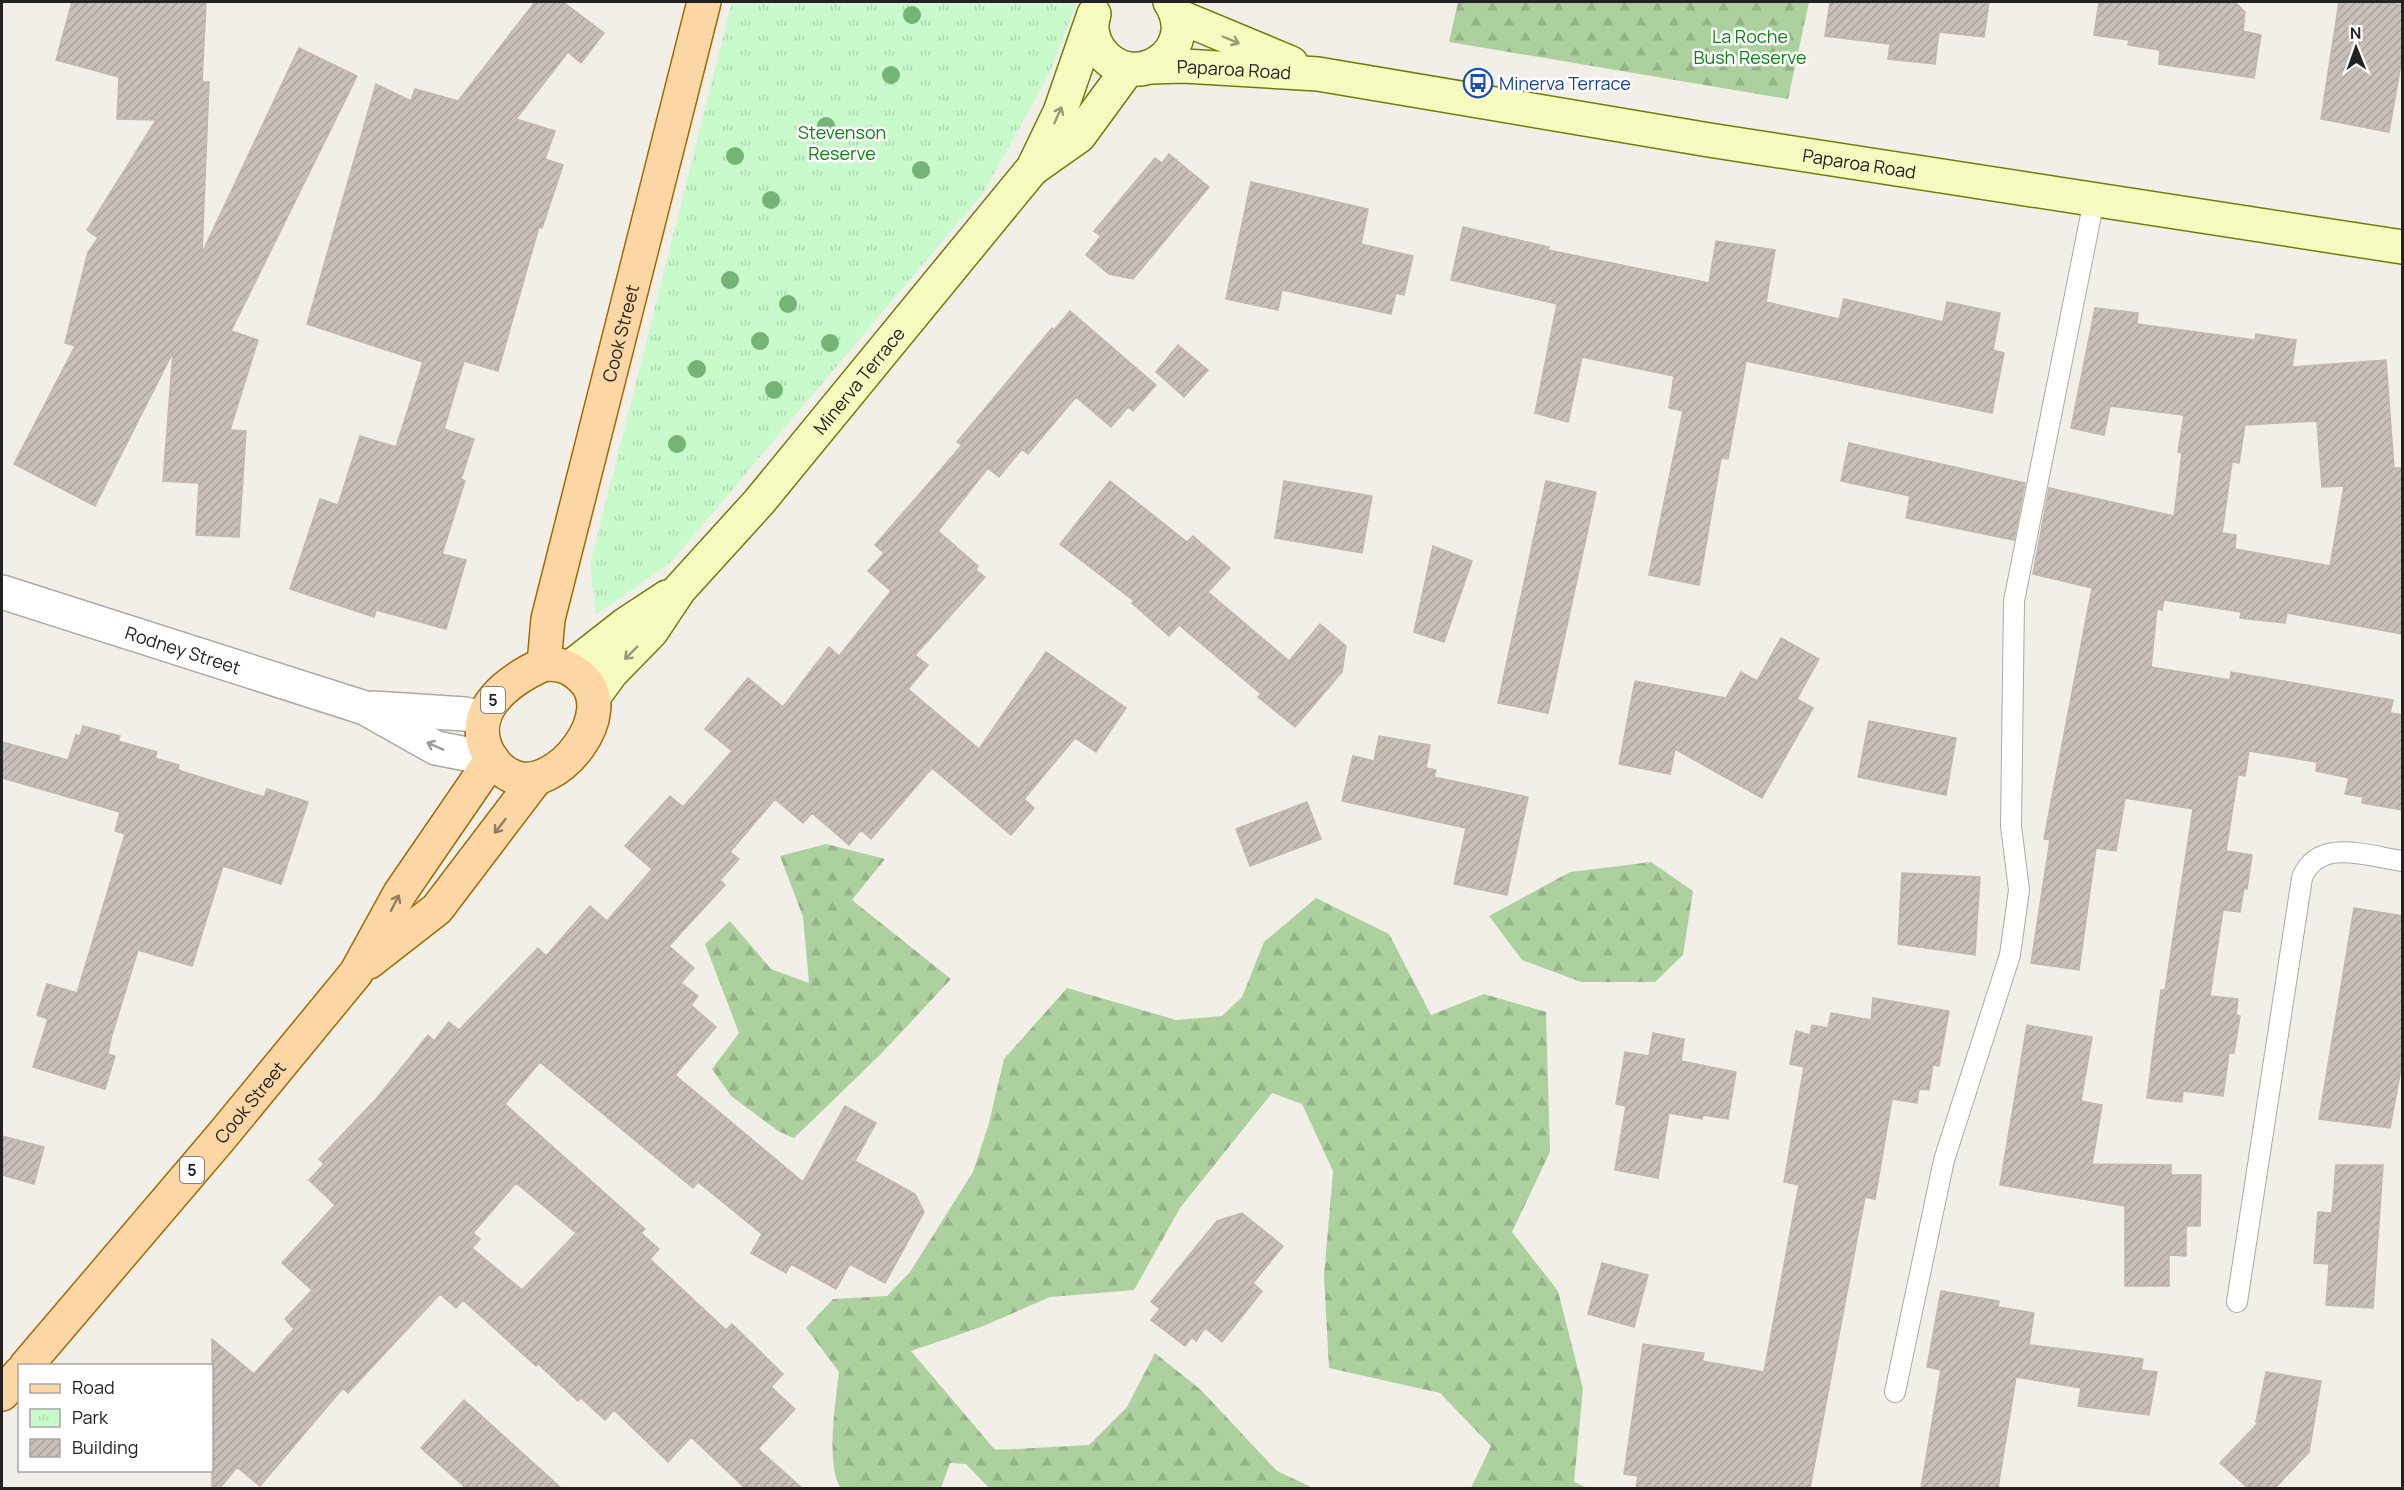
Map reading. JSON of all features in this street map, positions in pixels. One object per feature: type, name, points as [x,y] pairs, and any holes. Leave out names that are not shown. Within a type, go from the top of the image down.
[{"type":"main road","name":"Cook Street","points":[[557,666],[548,619],[704,2]]},
{"type":"main road","name":"Minerva Terrace","points":[[595,695],[611,673],[651,632],[679,590],[759,502],[1034,168],[1060,112],[1097,9]]},
{"type":"main road","name":"5","points":[[1097,9],[1092,31],[1096,44],[1104,56],[1115,64],[1139,68],[1170,52],[1176,41],[1174,9]]},
{"type":"main road","name":"Paparoa Road","points":[[1174,9],[1318,74]]},
{"type":"main road","name":"Paparoa Road","points":[[1139,68],[1184,66],[1318,74],[1721,142],[2403,247]]},
{"type":"main road","name":"Minerva Terrace","points":[[1034,168],[1079,136],[1139,68]]},
{"type":"main road","name":"Minerva Terrace","points":[[557,666],[679,590]]},
{"type":"main road","points":[[557,666],[586,681],[595,695]]},
{"type":"main road","name":"5","points":[[492,759],[483,739],[484,718],[488,707],[504,688],[525,673],[557,666]]},
{"type":"main road","name":"5","points":[[535,780],[566,760],[584,738],[596,712],[595,695]]},
{"type":"main road","name":"Cook Street","points":[[27,1364],[222,1137],[356,973],[400,892],[492,759]]},
{"type":"main road","points":[[492,759],[511,776],[535,780]]},
{"type":"main road","name":"Cook Street","points":[[356,973],[437,909],[535,780]]},
{"type":"main road","points":[[2,1394],[18,1375]]},
{"type":"street","name":"Rodney Street","points":[[2,592],[365,708],[436,748],[492,759]]},
{"type":"street","name":"Rodney Street","points":[[365,708],[484,718]]},
{"type":"lane","points":[[1894,1392],[1944,1160],[2010,955],[2019,890],[2011,826],[2014,601],[2094,200]]},
{"type":"lane","points":[[2237,1302],[2302,878],[2307,866],[2315,858],[2327,853],[2403,861]]},
{"type":"green space","name":"Stevenson Reserve","points":[[732,2],[1077,2],[1049,74],[984,192],[671,562],[596,615],[590,565]]},
{"type":"green space","name":"La Roche Bush Reserve","points":[[1458,2],[1809,2],[1788,99],[1449,42]]},
{"type":"green space","points":[[826,844],[885,859],[852,900],[951,979],[881,1054],[794,1138],[778,1131],[731,1096],[712,1069],[739,1033],[705,944],[730,921],[771,969],[809,983],[803,917],[780,856]]},
{"type":"green space","points":[[1651,862],[1693,891],[1683,955],[1655,982],[1581,982],[1522,960],[1489,916],[1570,872]]},
{"type":"green space","points":[[1316,898],[1389,934],[1431,1015],[1484,994],[1546,1012],[1550,1152],[1512,1232],[1558,1291],[1583,1389],[1574,1482],[1588,1488],[1471,1488],[1491,1446],[1440,1393],[1329,1368],[1324,1276],[1333,1171],[1302,1104],[1272,1093],[1180,1208],[1134,1290],[1050,1297],[981,1327],[911,1351],[995,1450],[1089,1445],[1127,1407],[1155,1353],[1201,1390],[1277,1471],[1313,1488],[989,1488],[966,1464],[950,1463],[941,1488],[841,1488],[836,1478],[833,1449],[839,1372],[806,1328],[833,1299],[887,1296],[910,1272],[973,1172],[989,1123],[1004,1059],[1067,988],[1176,1020],[1222,1016],[1242,997],[1264,942]]},
{"type":"building","points":[[72,2],[206,2],[202,82],[209,82],[202,253],[299,48],[357,76],[231,331],[258,340],[230,430],[246,431],[239,537],[196,535],[199,483],[163,481],[173,352],[95,506],[14,464],[75,346],[65,343],[88,252],[98,238],[87,230],[156,120],[117,119],[119,77],[56,60]]},
{"type":"building","points":[[535,2],[563,2],[604,33],[581,63],[568,52],[516,119],[555,131],[545,159],[563,165],[542,228],[539,227],[498,371],[464,361],[444,429],[474,439],[461,479],[465,481],[442,554],[466,560],[446,629],[376,610],[374,617],[290,589],[320,499],[338,505],[360,436],[396,447],[423,362],[307,324],[376,84],[411,101],[415,89],[458,101]]},
{"type":"building","points":[[1830,2],[1989,2],[1984,37],[1939,32],[1935,64],[1888,59],[1890,44],[1825,36]]},
{"type":"building","points":[[2099,2],[2235,2],[2245,12],[2243,31],[2261,35],[2254,78],[2159,64],[2160,50],[2128,45],[2129,40],[2094,35]]},
{"type":"building","points":[[2339,2],[2382,2],[2403,5],[2403,52],[2389,132],[2321,119]]},
{"type":"building","points":[[1169,154],[1209,187],[1133,279],[1109,274],[1086,255],[1101,236],[1094,231],[1155,158],[1162,163]]},
{"type":"building","points":[[1251,182],[1368,209],[1361,244],[1413,256],[1404,295],[1396,293],[1391,314],[1282,290],[1278,310],[1226,299]]},
{"type":"building","points":[[1463,227],[1549,247],[1548,250],[1709,283],[1716,241],[1775,250],[1766,302],[1839,319],[1844,299],[1943,322],[1947,302],[2000,313],[1993,350],[2004,353],[1992,413],[1746,361],[1728,459],[1721,458],[1699,585],[1649,575],[1683,411],[1669,408],[1674,376],[1582,357],[1568,422],[1535,413],[1557,304],[1451,280]]},
{"type":"building","points":[[2095,308],[2138,313],[2137,324],[2255,340],[2256,334],[2296,340],[2292,367],[2386,360],[2394,468],[2403,468],[2403,634],[2287,613],[2285,623],[2240,618],[2241,612],[2164,600],[2162,610],[2157,609],[2151,667],[2230,680],[2231,672],[2393,700],[2390,713],[2403,715],[2403,810],[2362,803],[2363,797],[2345,794],[2349,778],[2316,771],[2317,762],[2249,751],[2245,776],[2238,775],[2226,851],[2252,855],[2247,889],[2244,888],[2240,912],[2223,910],[2210,996],[2238,999],[2236,1015],[2240,1016],[2234,1053],[2229,1053],[2223,1096],[2183,1091],[2182,1102],[2147,1098],[2161,990],[2165,990],[2193,809],[2125,798],[2116,851],[2096,848],[2079,970],[2031,963],[2050,840],[2044,839],[2092,588],[2033,574],[2049,488],[2174,516],[2182,453],[2178,452],[2184,415],[2110,406],[2104,435],[2071,428]],"holes":[[[2317,421],[2322,487],[2344,486],[2330,566],[2235,549],[2236,535],[2222,533],[2232,462],[2239,463],[2245,425]]]},
{"type":"building","points":[[1070,311],[1156,385],[1133,411],[1128,407],[1111,427],[1076,397],[1028,454],[1022,449],[999,477],[988,468],[938,531],[978,566],[976,570],[985,577],[915,655],[928,665],[908,689],[979,749],[1046,652],[1126,708],[1096,752],[1075,738],[1024,799],[1034,808],[1011,835],[932,768],[871,839],[861,830],[849,845],[812,813],[803,823],[775,799],[730,852],[739,859],[720,880],[725,885],[669,946],[694,968],[681,983],[698,996],[691,1005],[716,1027],[675,1075],[803,1182],[845,1106],[876,1123],[855,1161],[915,1194],[924,1212],[885,1283],[850,1264],[836,1289],[791,1264],[786,1273],[751,1253],[762,1234],[698,1182],[693,1188],[540,1062],[505,1104],[645,1229],[641,1233],[659,1249],[650,1259],[726,1330],[732,1324],[783,1374],[771,1387],[795,1409],[758,1449],[802,1488],[745,1488],[691,1437],[668,1462],[614,1410],[605,1420],[581,1398],[578,1401],[538,1364],[536,1366],[463,1300],[456,1308],[440,1294],[348,1393],[343,1388],[260,1486],[237,1467],[220,1488],[212,1488],[212,1339],[254,1374],[294,1329],[285,1319],[312,1290],[282,1263],[335,1205],[309,1180],[324,1164],[319,1159],[376,1099],[428,1035],[434,1041],[449,1022],[459,1030],[538,948],[546,956],[590,906],[607,921],[652,869],[625,846],[670,796],[683,807],[732,751],[705,729],[748,678],[783,707],[829,647],[839,656],[891,591],[868,571],[884,553],[875,545],[962,445],[957,442],[1052,328],[1054,330]],"holes":[[[516,1183],[576,1233],[522,1290],[472,1248],[480,1239],[473,1233]]]},
{"type":"building","points":[[1178,345],[1208,370],[1184,397],[1156,372]]},
{"type":"building","points":[[1849,443],[2025,483],[2014,540],[1906,518],[1910,496],[1841,481]]},
{"type":"building","points":[[1110,481],[1187,542],[1193,536],[1230,568],[1208,592],[1289,661],[1320,624],[1346,646],[1342,672],[1295,727],[1258,697],[1261,694],[1179,625],[1169,636],[1132,603],[1134,601],[1060,544]]},
{"type":"building","points":[[1284,481],[1372,496],[1362,553],[1275,538]]},
{"type":"building","points":[[1546,481],[1596,492],[1548,713],[1498,703]]},
{"type":"building","points":[[1433,546],[1472,561],[1444,642],[1414,632]]},
{"type":"building","points":[[1781,638],[1819,659],[1797,699],[1813,708],[1762,798],[1675,749],[1670,774],[1619,764],[1635,681],[1726,698],[1741,672],[1757,681]]},
{"type":"building","points":[[1869,721],[1956,738],[1946,795],[1858,777]]},
{"type":"building","points":[[83,726],[120,736],[118,741],[157,752],[155,758],[179,765],[178,770],[264,797],[267,789],[308,802],[281,884],[223,866],[192,966],[138,950],[111,1038],[108,1054],[115,1056],[105,1089],[33,1067],[48,1019],[37,1015],[47,984],[77,993],[125,834],[115,831],[120,812],[2,778],[2,742],[68,760],[76,735],[80,736]]},
{"type":"building","points":[[1379,736],[1430,745],[1426,768],[1436,770],[1434,777],[1528,797],[1507,895],[1454,884],[1466,828],[1342,801],[1353,756],[1374,761]]},
{"type":"building","points":[[1307,802],[1321,839],[1250,866],[1236,829]]},
{"type":"building","points":[[1902,873],[1980,877],[1975,955],[1898,944]]},
{"type":"building","points":[[2354,908],[2403,916],[2403,1058],[2390,1128],[2319,1119]]},
{"type":"building","points":[[1873,998],[1949,1011],[1939,1066],[1933,1065],[1929,1090],[1919,1089],[1917,1103],[1892,1099],[1875,1199],[1865,1197],[1810,1488],[1636,1488],[1638,1476],[1624,1474],[1643,1344],[1704,1353],[1702,1361],[1764,1372],[1799,1185],[1784,1182],[1804,1067],[1790,1064],[1796,1031],[1810,1035],[1812,1025],[1828,1028],[1831,1013],[1871,1020]]},
{"type":"building","points":[[2027,1025],[2092,1037],[2081,1101],[2102,1105],[2092,1164],[2171,1165],[2171,1175],[2201,1175],[2200,1226],[2186,1226],[2186,1256],[2169,1255],[2169,1286],[2125,1286],[2125,1206],[2000,1185]]},
{"type":"building","points":[[1653,1033],[1684,1039],[1681,1061],[1736,1072],[1728,1119],[1703,1115],[1702,1119],[1669,1113],[1658,1178],[1615,1170],[1626,1106],[1616,1104],[1625,1052],[1649,1056]]},
{"type":"building","points":[[2,1136],[44,1147],[34,1184],[2,1175]]},
{"type":"building","points":[[2336,1165],[2383,1165],[2373,1308],[2326,1305],[2329,1264],[2314,1263],[2318,1212],[2332,1213]]},
{"type":"building","points":[[1242,1213],[1283,1246],[1253,1283],[1262,1291],[1222,1342],[1205,1328],[1196,1341],[1192,1337],[1185,1346],[1151,1320],[1160,1309],[1151,1302],[1217,1221]]},
{"type":"building","points":[[1602,1263],[1648,1275],[1634,1327],[1588,1314]]},
{"type":"building","points":[[1941,1291],[1999,1301],[1998,1307],[2034,1313],[2029,1345],[2143,1359],[2141,1370],[2157,1372],[2149,1415],[2078,1406],[2081,1388],[2016,1377],[1998,1488],[1921,1488],[1941,1370],[1927,1367]]},
{"type":"building","points":[[2266,1372],[2321,1381],[2309,1452],[2275,1488],[2248,1488],[2220,1463],[2259,1422],[2256,1422]]},
{"type":"building","points":[[464,1400],[561,1488],[466,1488],[421,1448]]},
{"type":"place","name":"Minerva Terrace","points":[[1478,83]]}]
